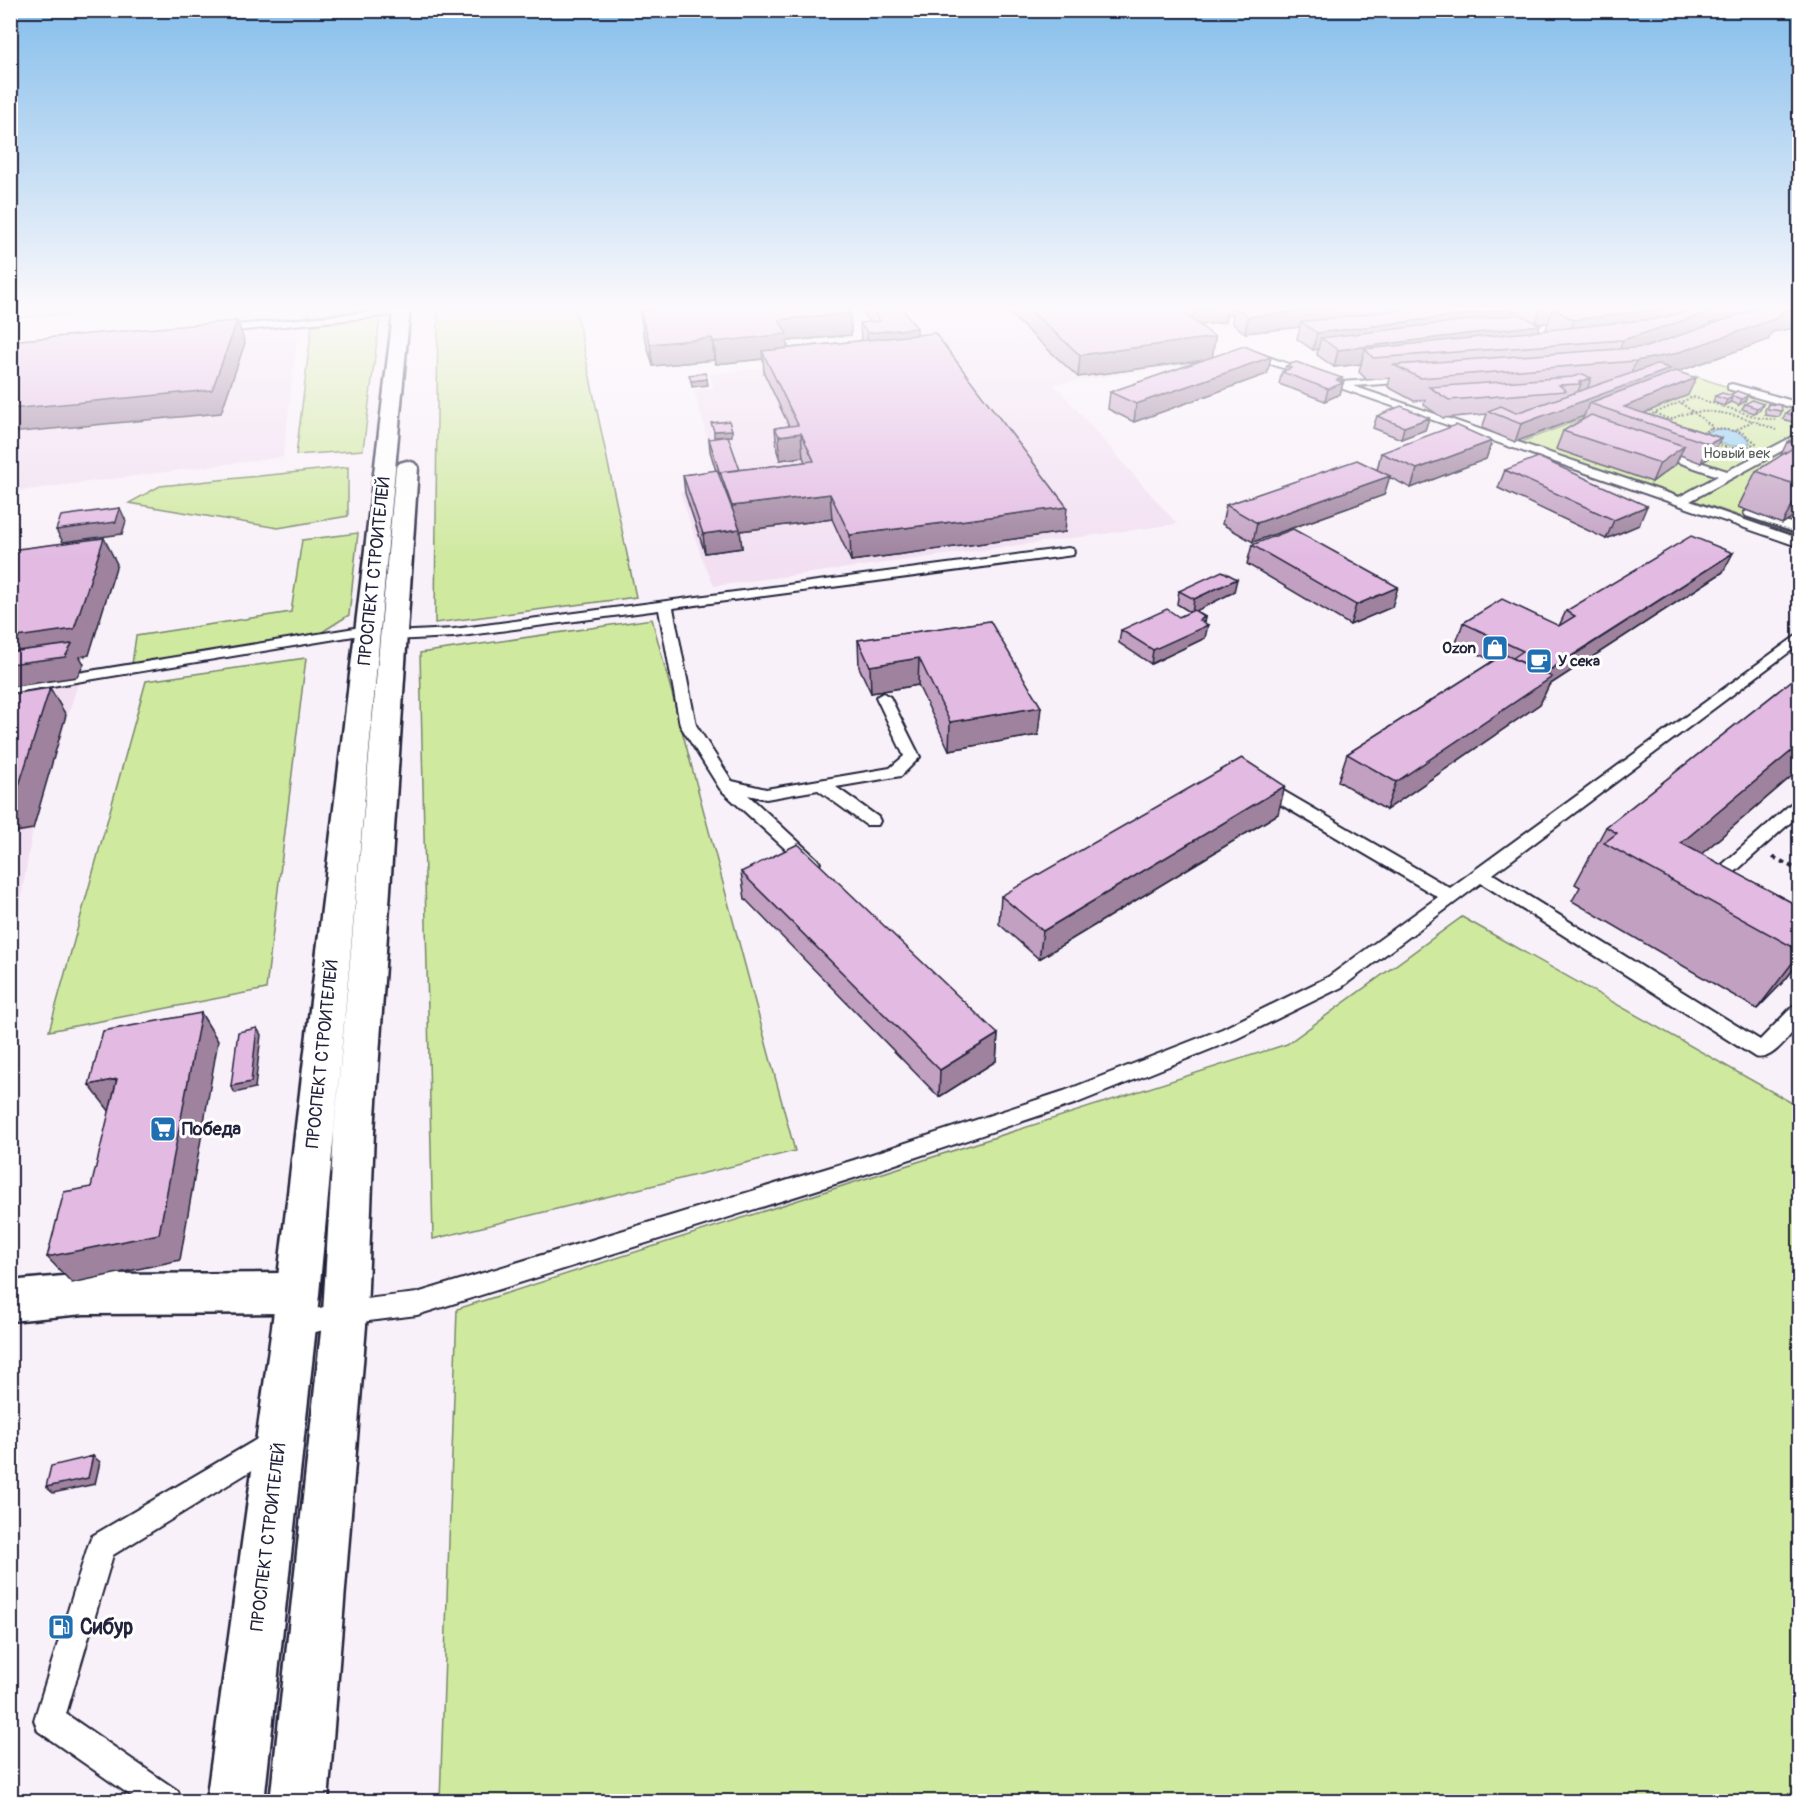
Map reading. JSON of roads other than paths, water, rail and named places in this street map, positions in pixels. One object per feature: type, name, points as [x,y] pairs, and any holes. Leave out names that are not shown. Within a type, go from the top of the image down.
[{"type":"main road","name":"ПРОСПЕКТ СТРОИТЕЛЕЙ","points":[[235,1802],[380,633],[402,391]]},
{"type":"main road","name":"ПРОСПЕКТ СТРОИТЕЛЕЙ","points":[[299,1802],[345,1313],[380,633]]},
{"type":"main road","points":[[10,1301],[84,1294],[295,1310]]},
{"type":"lane","points":[[1356,391],[1800,543]]},
{"type":"lane","points":[[1744,391],[1800,407]]},
{"type":"lane","points":[[1395,404],[1430,401]]},
{"type":"lane","points":[[1680,502],[1796,438]]},
{"type":"lane","points":[[1648,449],[1728,476]]},
{"type":"lane","points":[[1694,494],[1800,530]]},
{"type":"lane","points":[[10,689],[380,633],[454,633],[665,603],[1068,552]]},
{"type":"lane","points":[[665,603],[688,725],[726,785],[823,873]]},
{"type":"lane","points":[[295,1310],[345,1313],[417,1304],[854,1169],[1070,1097],[1229,1034],[1335,982],[1800,637]]},
{"type":"lane","points":[[726,785],[766,794],[895,772],[912,757],[883,696]]},
{"type":"lane","points":[[1258,783],[1452,897]]},
{"type":"lane","points":[[820,784],[872,821]]},
{"type":"lane","points":[[1709,903],[1704,896],[1706,888],[1800,805]]},
{"type":"lane","points":[[1482,875],[1762,1051],[1800,1011]]},
{"type":"lane","points":[[167,1802],[49,1720],[102,1546],[280,1439]]},
{"type":"water","points":[[1718,429],[1738,432],[1749,439],[1750,443],[1738,446],[1727,445],[1706,435],[1706,432]]},
{"type":"place","name":"Ozon","points":[[1495,648]]},
{"type":"place","name":"У сека","points":[[1539,661]]},
{"type":"place","name":"Победа","points":[[163,1129]]},
{"type":"place","name":"Сибур","points":[[61,1627]]},
{"type":"park label","name":"Новый век","points":[[1737,453]]}]
